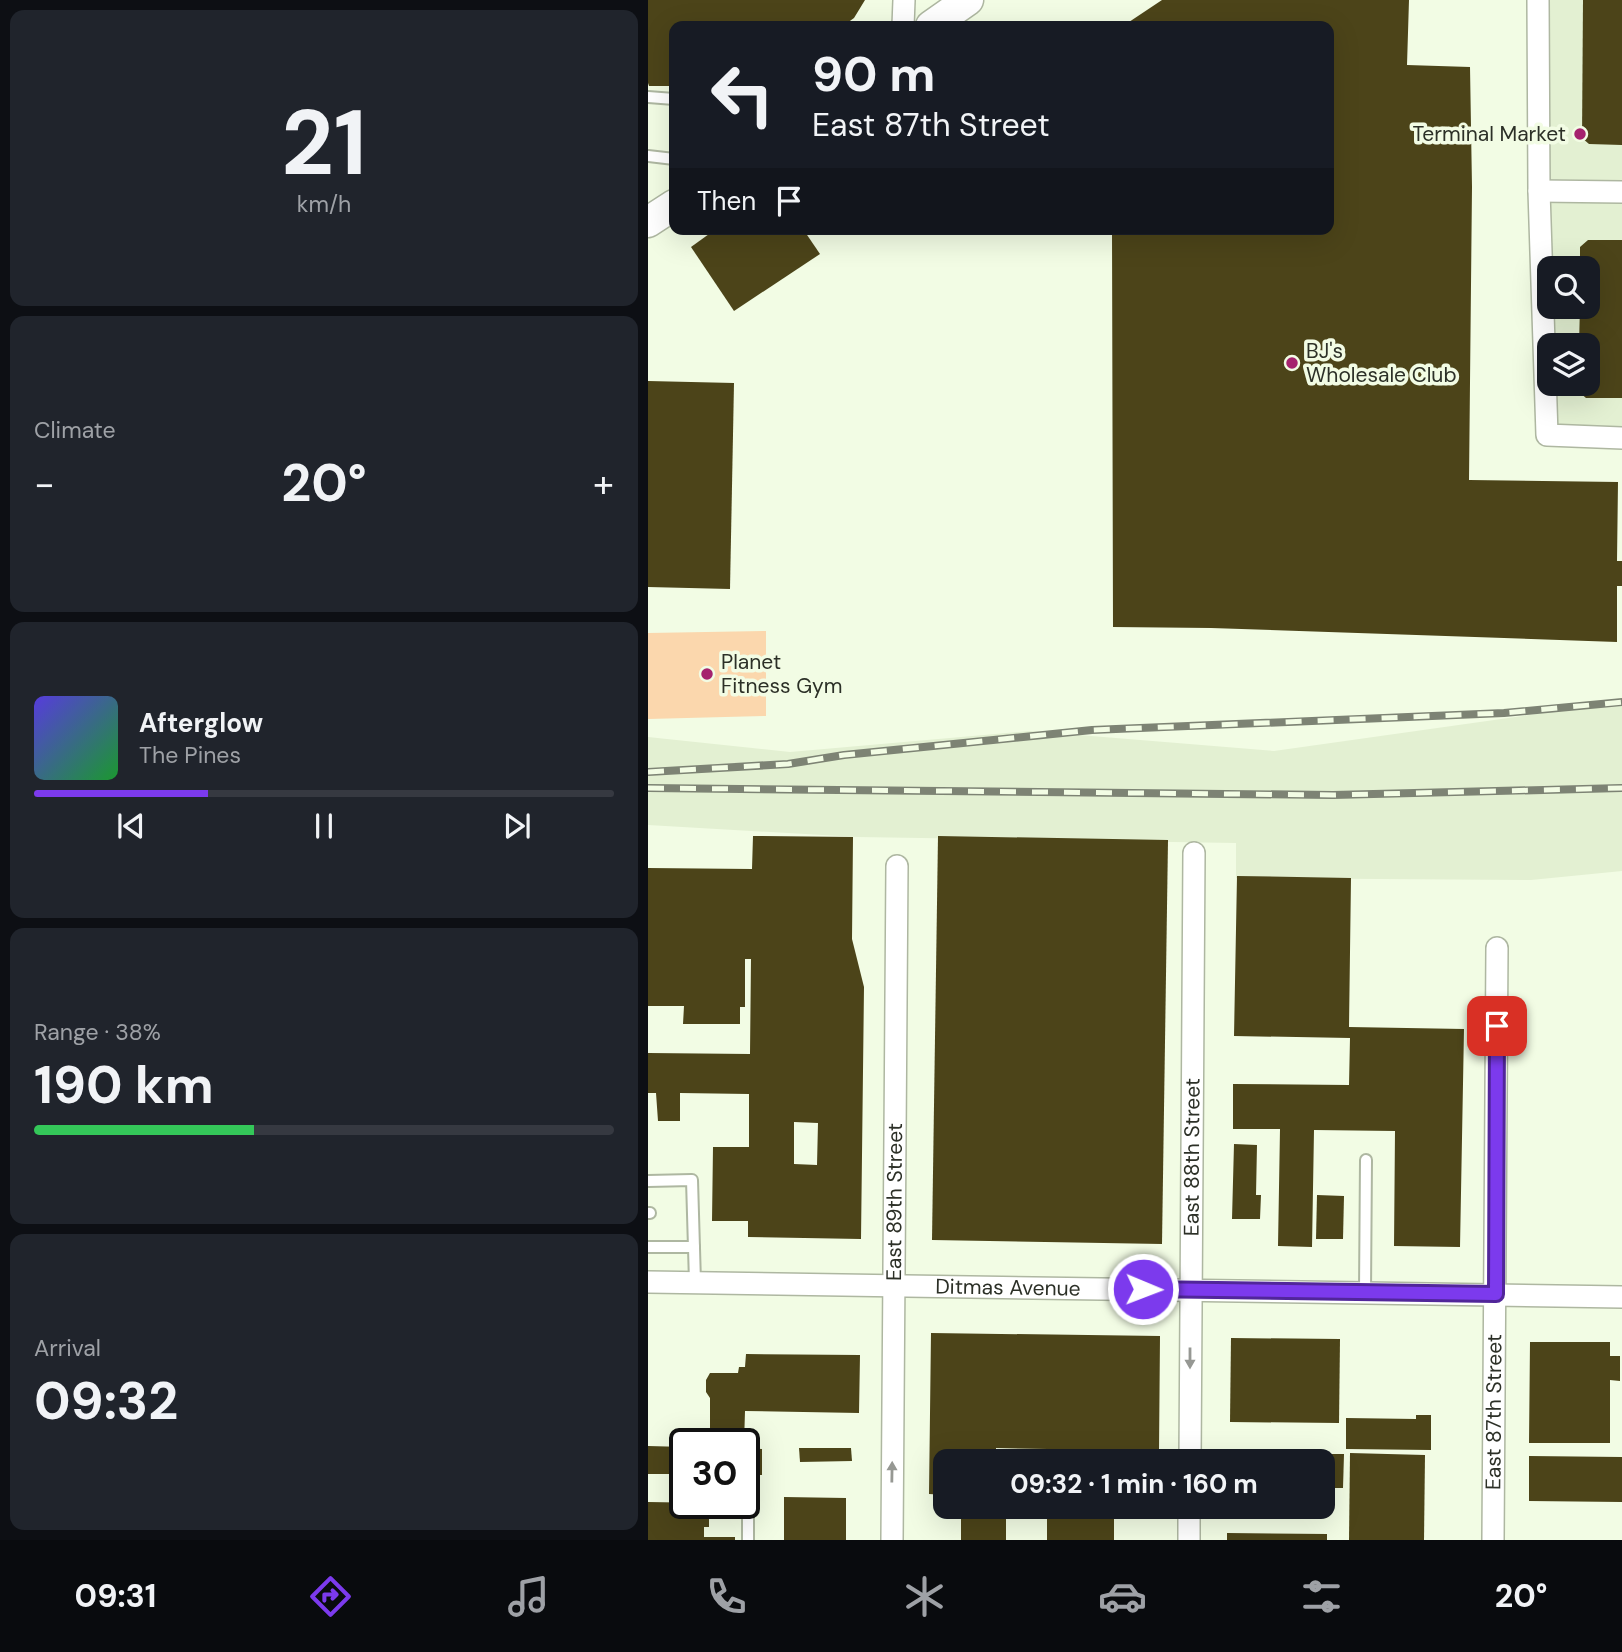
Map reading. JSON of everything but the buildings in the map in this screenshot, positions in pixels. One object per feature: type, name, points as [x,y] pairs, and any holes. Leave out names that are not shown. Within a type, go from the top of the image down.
[{"type":"main road","points":[[938,21],[968,0]]},
{"type":"main road","points":[[648,222],[669,208]]},
{"type":"street","points":[[904,0],[904,21]]},
{"type":"street","points":[[1538,0],[1539,191],[1547,435],[1623,438]]},
{"type":"street","points":[[1539,191],[1623,192]]},
{"type":"street","name":"East 88th Street","points":[[1190,1449],[1194,853]]},
{"type":"street","name":"East 89th Street","points":[[892,1540],[897,866]]},
{"type":"street","name":"East 87th Street","points":[[1493,1540],[1497,948]]},
{"type":"street","name":"Ditmas Avenue","points":[[648,1282],[1623,1297]]},
{"type":"street","points":[[1189,1519],[1189,1540]]},
{"type":"lane","points":[[648,97],[669,99]]},
{"type":"lane","points":[[648,156],[669,156]]},
{"type":"lane","points":[[1365,1293],[1366,1160]]},
{"type":"lane","points":[[648,1181],[692,1180],[695,1282]]},
{"type":"lane","points":[[680,1213],[692,1213]]},
{"type":"lane","points":[[648,1247],[694,1247]]},
{"type":"lane","points":[[748,1519],[748,1540]]},
{"type":"shaded area","name":"Terminal Market","points":[[1535,0],[1622,0],[1622,438],[1547,435],[1546,396],[1600,396],[1600,333],[1544,333],[1544,319],[1600,319],[1600,256],[1542,256]]},
{"type":"shaded area","name":"Planet Fitness Gym","points":[[766,631],[766,716],[648,719],[648,633]]},
{"type":"shaded area","points":[[1622,702],[1622,871],[1531,880],[1236,878],[1236,843],[857,837],[648,825],[648,737],[790,752],[1030,731],[1274,751]]},
{"type":"railway","points":[[648,772],[788,764],[844,755],[1092,730],[1504,713],[1623,702]]},
{"type":"railway","points":[[648,788],[1333,795],[1623,788]]},
{"type":"place","name":"Terminal Market","points":[[1580,134]]},
{"type":"place","name":"BJ's Wholesale Club","points":[[1292,363]]},
{"type":"place","name":"Planet Fitness Gym","points":[[707,674]]},
{"type":"route","points":[[1143,1289],[1496,1294],[1497,1026]]}]
